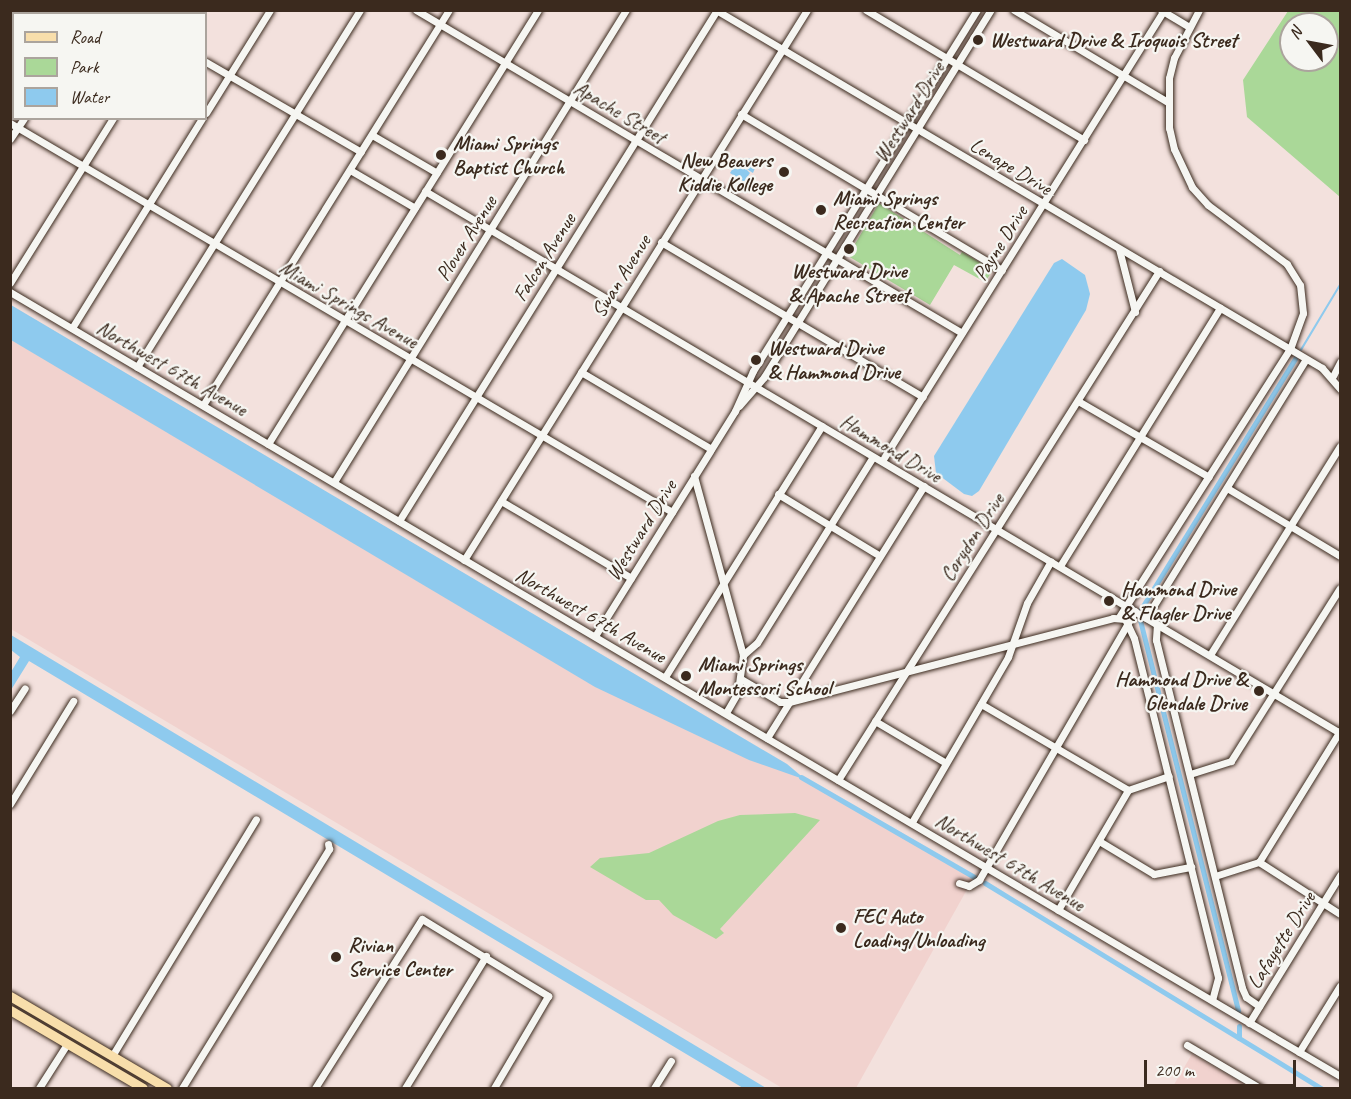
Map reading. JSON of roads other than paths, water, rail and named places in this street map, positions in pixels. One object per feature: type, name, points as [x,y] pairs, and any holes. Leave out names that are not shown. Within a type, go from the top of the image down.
[{"type":"main road","points":[[12,999],[167,1089]]},
{"type":"main road","points":[[10,1011],[139,1088]]},
{"type":"street","points":[[207,111],[270,10]]},
{"type":"street","points":[[137,367],[360,10]]},
{"type":"street","name":"Apache Street","points":[[416,10],[962,333]]},
{"type":"street","points":[[203,405],[449,10]]},
{"type":"street","points":[[268,444],[538,10]]},
{"type":"street","name":"Plover Avenue","points":[[334,482],[627,10]]},
{"type":"street","name":"Swan Avenue","points":[[464,560],[807,10]]},
{"type":"street","points":[[866,10],[1084,140]]},
{"type":"street","name":"Westward Drive","points":[[735,411],[747,382],[977,10]]},
{"type":"street","name":"Westward Drive","points":[[595,636],[735,411],[756,387],[991,10]]},
{"type":"street","points":[[1014,10],[1168,102]]},
{"type":"street","points":[[959,883],[973,885],[987,867],[1057,749],[1128,623],[1132,609],[1209,477],[1290,349],[1303,313],[1300,285],[1294,273],[1277,255],[1221,218],[1192,187],[1174,149],[1168,102],[1174,58],[1199,10]]},
{"type":"street","name":"Lenape Drive","points":[[717,11],[1333,376]]},
{"type":"street","name":"Falcon Avenue","points":[[399,521],[717,11]]},
{"type":"street","points":[[1163,11],[1189,27]]},
{"type":"street","name":"Payne Drive","points":[[882,461],[1163,11]]},
{"type":"street","points":[[207,63],[361,153]]},
{"type":"street","points":[[741,114],[1002,270]]},
{"type":"street","points":[[10,139],[23,120]]},
{"type":"street","points":[[10,283],[112,120]]},
{"type":"street","points":[[72,328],[201,120]]},
{"type":"street","name":"Miami Springs Avenue","points":[[10,123],[672,512]]},
{"type":"street","points":[[372,135],[437,173]]},
{"type":"street","points":[[350,170],[415,208]]},
{"type":"street","name":"Hammond Drive","points":[[425,191],[1340,732]]},
{"type":"street","points":[[661,242],[923,397]]},
{"type":"street","points":[[1119,249],[1135,312]]},
{"type":"street","name":"Corydon Drive","points":[[838,780],[1160,272]]},
{"type":"street","name":"Northwest 67th Avenue","points":[[10,292],[1341,1076]]},
{"type":"street","points":[[1060,566],[1220,308]]},
{"type":"street","points":[[1146,618],[1306,359]]},
{"type":"street","points":[[1341,362],[1333,376],[1341,389]]},
{"type":"street","points":[[581,372],[711,449]]},
{"type":"street","points":[[1078,400],[1209,477]]},
{"type":"street","points":[[665,677],[822,426]]},
{"type":"street","points":[[1210,655],[1341,446]]},
{"type":"street","points":[[743,655],[757,643],[873,457]]},
{"type":"street","points":[[694,477],[743,655],[741,679],[726,713]]},
{"type":"street","points":[[767,738],[924,486]]},
{"type":"street","points":[[1227,488],[1341,556]]},
{"type":"street","points":[[778,494],[880,556]]},
{"type":"street","points":[[501,501],[631,578]]},
{"type":"street","points":[[912,822],[1013,644],[1028,599],[1051,561]]},
{"type":"street","points":[[1190,774],[1231,761],[1341,588]]},
{"type":"street","points":[[741,679],[780,702],[789,702],[1119,617],[1132,609]]},
{"type":"street","points":[[1119,617],[1128,623],[1134,638],[1169,776],[1218,978],[1212,1000]]},
{"type":"street","points":[[1157,624],[1156,640],[1243,993],[1260,1006]]},
{"type":"street","points":[[1121,636],[1134,638]]},
{"type":"street","points":[[10,711],[25,688]]},
{"type":"street","points":[[10,804],[74,701]]},
{"type":"street","points":[[981,704],[1128,790]]},
{"type":"street","points":[[875,721],[946,763]]},
{"type":"street","points":[[1215,876],[1259,862],[1340,732]]},
{"type":"street","points":[[1058,910],[1128,790],[1169,776]]},
{"type":"street","points":[[112,1056],[256,819]]},
{"type":"street","points":[[1099,841],[1154,874],[1191,867]]},
{"type":"street","points":[[182,1089],[329,849],[328,844]]},
{"type":"street","points":[[1259,862],[1324,901],[1341,914]]},
{"type":"street","name":"Lafayette Drive","points":[[1249,1023],[1341,875]]},
{"type":"street","points":[[315,1089],[422,919],[486,956],[548,996],[494,1089]]},
{"type":"street","points":[[405,1089],[486,956]]},
{"type":"street","points":[[1299,1052],[1341,986]]},
{"type":"street","points":[[39,1089],[67,1044]]},
{"type":"street","points":[[1187,1046],[1260,1089]]},
{"type":"street","points":[[654,1089],[671,1061]]},
{"type":"street","points":[[139,1088],[144,1075]]},
{"type":"water","points":[[749,158],[755,168],[753,173],[745,168],[750,173],[744,182],[730,173],[735,165],[741,167],[736,163],[739,159]]},
{"type":"water","points":[[1062,259],[1085,275],[1090,294],[1086,310],[979,491],[972,496],[964,494],[936,473],[934,456],[1054,263]]},
{"type":"water","points":[[11,305],[787,764],[806,780],[749,760],[595,687],[11,340]]},
{"type":"water","points":[[11,635],[766,1088],[743,1088],[29,661],[11,690],[11,672],[20,657],[11,650]]},
{"type":"waterway","points":[[1301,350],[1340,285]]},
{"type":"waterway","points":[[1141,609],[1295,359]]},
{"type":"waterway","points":[[1140,620],[1238,1011]]},
{"type":"waterway","points":[[801,777],[974,877]]},
{"type":"waterway","points":[[985,883],[1321,1088]]},
{"type":"waterway","points":[[1239,1026],[1239,1038]]},
{"type":"place","name":"Westward Drive & Iroquois Street","points":[[978,40]]},
{"type":"place","name":"Miami Springs Baptist Church","points":[[441,155]]},
{"type":"place","name":"New Beavers Kiddie Kollege","points":[[784,172]]},
{"type":"place","name":"Miami Springs Recreation Center","points":[[821,210]]},
{"type":"place","name":"Westward Drive & Apache Street","points":[[849,249]]},
{"type":"place","name":"Westward Drive & Hammond Drive","points":[[756,360]]},
{"type":"place","name":"Hammond Drive & Flagler Drive","points":[[1109,601]]},
{"type":"place","name":"Miami Springs Montessori School","points":[[686,676]]},
{"type":"place","name":"Hammond Drive & Glendale Drive","points":[[1259,691]]},
{"type":"place","name":"FEC Auto Loading/Unloading","points":[[841,928]]},
{"type":"place","name":"Rivian Service Center","points":[[336,957]]}]
